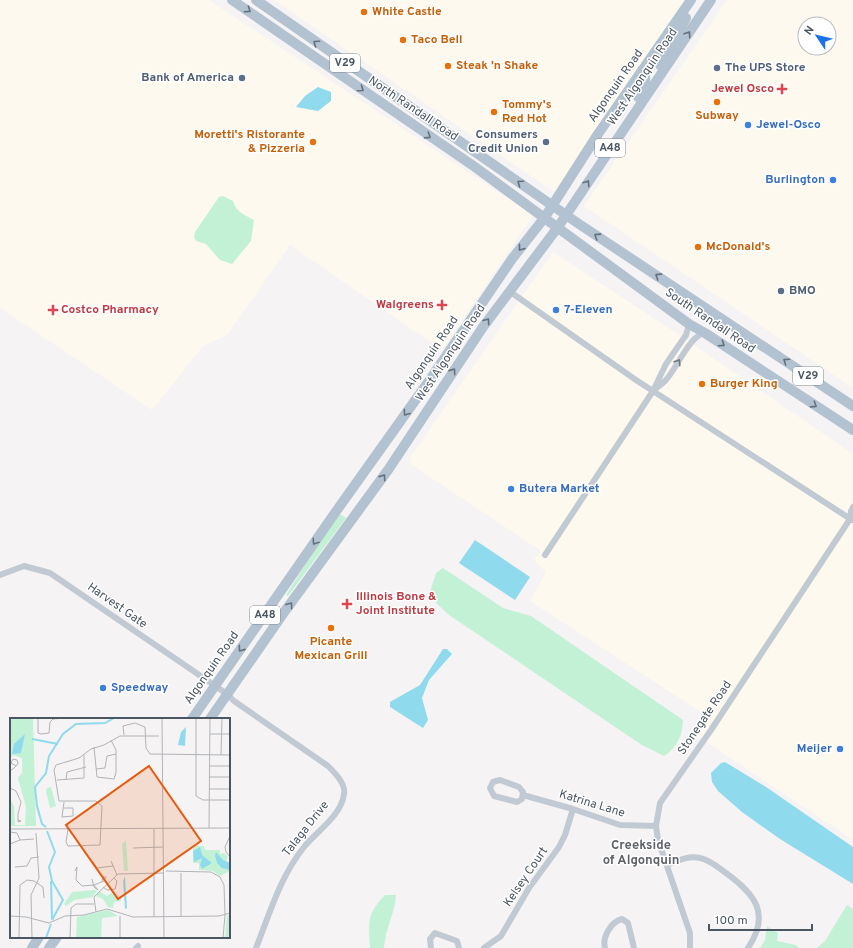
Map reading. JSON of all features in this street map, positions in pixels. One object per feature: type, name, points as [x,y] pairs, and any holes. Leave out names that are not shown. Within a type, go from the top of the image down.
[{"type":"main road","name":"North Randall Road","points":[[232,0],[474,166],[558,226]]},
{"type":"main road","name":"North Randall Road","points":[[256,0],[566,215]]},
{"type":"main road","name":"Algonquin Road","points":[[193,718],[337,510],[429,381],[508,265],[552,206],[642,70],[691,0]]},
{"type":"main road","points":[[656,81],[662,63],[696,0]]},
{"type":"main road","name":"West Algonquin Road","points":[[211,718],[388,470],[440,389],[509,291],[566,215],[711,0]]},
{"type":"main road","points":[[615,141],[646,83],[646,76],[642,70]]},
{"type":"main road","name":"South Randall Road","points":[[566,215],[853,406]]},
{"type":"main road","name":"South Randall Road","points":[[558,226],[689,324],[853,430]]},
{"type":"main road","points":[[32,948],[39,938]]},
{"type":"main road","points":[[50,948],[56,938]]},
{"type":"street","points":[[509,291],[653,391],[852,520]]},
{"type":"street","points":[[545,556],[653,391],[666,364],[686,335],[689,324]]},
{"type":"street","points":[[653,391],[665,382],[691,343],[701,334],[705,333]]},
{"type":"street","name":"Stonegate Road","points":[[690,948],[690,933],[658,840],[656,826],[660,802],[711,730],[852,520],[851,510],[853,507]]},
{"type":"street","name":"Harvest Gate","points":[[0,575],[24,566],[50,573],[215,686]]},
{"type":"street","name":"Talaga Drive","points":[[215,686],[234,701],[328,766],[336,773],[345,794],[336,812],[304,847],[284,877],[272,902],[256,948]]},
{"type":"street","name":"Katrina Lane","points":[[523,795],[517,802],[494,796],[490,788],[493,782],[500,780],[519,787],[523,795],[573,809],[620,825],[656,826]]},
{"type":"street","name":"Kelsey Court","points":[[484,948],[501,936],[529,888],[559,847],[565,835],[573,809]]},
{"type":"street","points":[[667,865],[691,857],[699,857],[718,867],[749,891],[757,906],[759,920],[757,932],[748,948]]},
{"type":"street","points":[[605,948],[604,942],[611,926],[614,922],[622,919],[628,923],[634,948]]},
{"type":"street","points":[[431,948],[430,939],[435,933],[457,941],[459,948]]},
{"type":"shaded area","points":[[0,0],[209,0],[533,215],[442,350],[290,245],[227,335],[203,346],[152,410],[0,308]]},
{"type":"shaded area","points":[[274,0],[686,0],[554,192]]},
{"type":"shaded area","points":[[727,0],[853,0],[853,388],[584,206]]},
{"type":"shaded area","points":[[553,252],[681,336],[853,454],[853,840],[696,735],[707,716],[530,601],[546,572],[534,560],[541,551],[412,465],[409,459]]},
{"type":"green space","points":[[223,196],[233,201],[236,208],[244,215],[254,220],[251,241],[232,264],[220,260],[206,244],[196,241],[194,237],[195,232],[219,197]]},
{"type":"green space","points":[[338,513],[346,518],[288,596],[286,595]]},
{"type":"green space","points":[[443,568],[503,608],[531,616],[683,720],[682,730],[676,745],[664,756],[642,745],[449,615],[429,595],[436,573]]},
{"type":"green space","points":[[385,895],[396,895],[384,948],[370,948],[370,919],[374,908]]},
{"type":"green space","points":[[847,905],[853,909],[853,948],[817,948],[825,941]]},
{"type":"green space","points":[[767,926],[778,933],[777,941],[796,945],[799,948],[760,948],[765,940]]},
{"type":"water","points":[[318,87],[331,92],[331,101],[318,111],[296,107],[305,96]]},
{"type":"water","points":[[475,540],[530,577],[515,600],[459,563]]},
{"type":"water","points":[[443,649],[447,649],[452,654],[429,680],[422,698],[428,720],[423,728],[390,707],[390,702],[420,685]]},
{"type":"water","points":[[725,762],[766,787],[853,847],[853,884],[780,839],[742,812],[718,791],[712,782],[711,773],[721,763]]},
{"type":"place","name":"White Castle","points":[[364,12]]},
{"type":"place","name":"Taco Bell","points":[[403,40]]},
{"type":"place","name":"Steak 'n Shake","points":[[448,66]]},
{"type":"place","name":"The UPS Store","points":[[717,68]]},
{"type":"place","name":"Bank of America","points":[[242,78]]},
{"type":"place","name":"Jewel Osco","points":[[782,89]]},
{"type":"place","name":"Subway","points":[[717,102]]},
{"type":"place","name":"Tommy's Red Hot","points":[[494,112]]},
{"type":"place","name":"Jewel-Osco","points":[[748,125]]},
{"type":"place","name":"Moretti's Ristorante & Pizzeria","points":[[313,142]]},
{"type":"place","name":"Consumers Credit Union","points":[[546,142]]},
{"type":"place","name":"Burlington","points":[[833,180]]},
{"type":"place","name":"McDonald's","points":[[698,247]]},
{"type":"place","name":"BMO","points":[[781,291]]},
{"type":"place","name":"Walgreens","points":[[442,305]]},
{"type":"place","name":"Costco Pharmacy","points":[[53,310]]},
{"type":"place","name":"7-Eleven","points":[[556,310]]},
{"type":"place","name":"Burger King","points":[[702,384]]},
{"type":"place","name":"Butera Market","points":[[511,489]]},
{"type":"place","name":"Illinois Bone & Joint Institute","points":[[347,604]]},
{"type":"place","name":"Picante Mexican Grill","points":[[331,628]]},
{"type":"place","name":"Speedway","points":[[103,688]]},
{"type":"place","name":"Meijer","points":[[840,749]]},
{"type":"district","name":"Creekside of Algonquin","points":[[641,854]]}]
